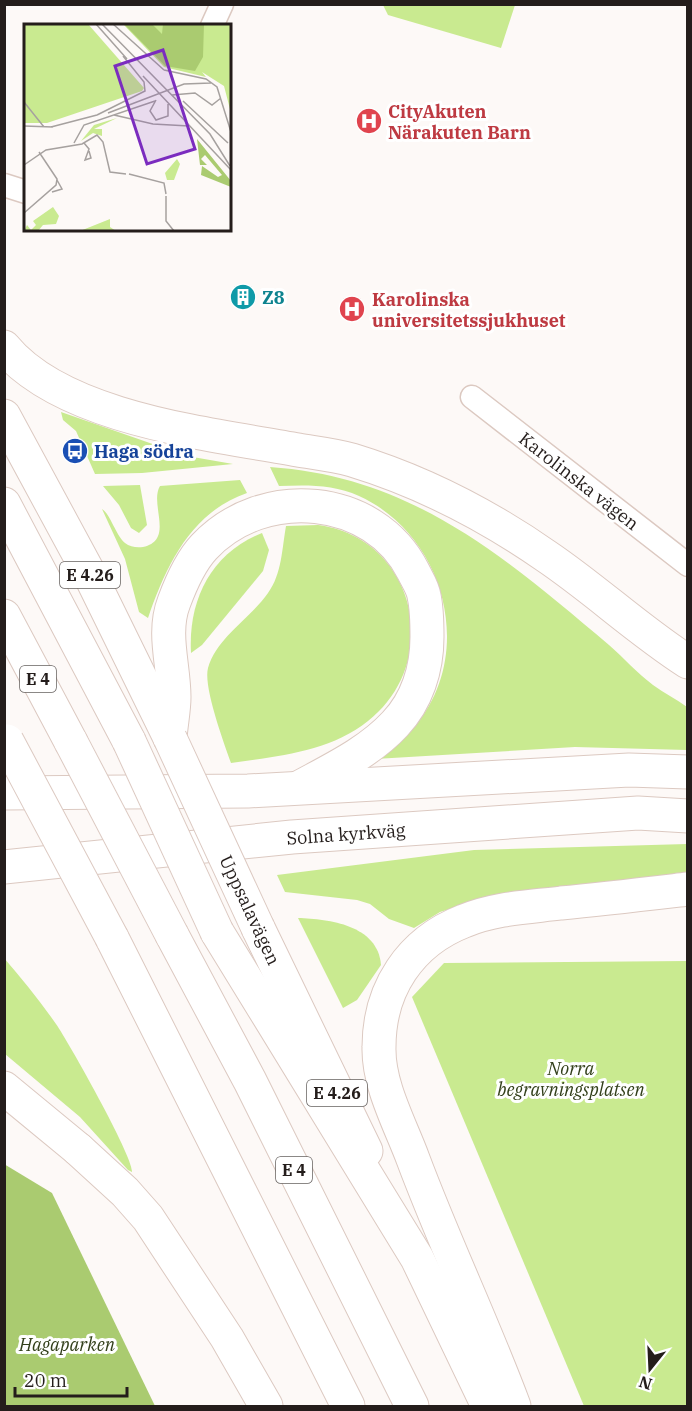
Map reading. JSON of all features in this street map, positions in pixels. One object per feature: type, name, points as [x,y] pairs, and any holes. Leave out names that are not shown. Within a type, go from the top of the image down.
[{"type":"main road","points":[[4,347],[28,370],[55,388],[87,401],[164,425],[351,459],[449,496],[547,556],[661,645],[687,662]]},
{"type":"main road","name":"Uppsalavägen","points":[[4,416],[90,574],[488,1407]]},
{"type":"main road","points":[[4,504],[129,741],[217,932],[417,1258]]},
{"type":"main road","points":[[170,738],[174,697],[168,636],[169,617],[181,585],[198,554],[210,541],[231,526],[269,509],[312,506],[349,514],[374,526],[396,545],[419,582],[424,595],[427,624],[424,669],[413,697],[395,724],[361,753],[300,787]]},
{"type":"main road","name":"E 4","points":[[4,616],[250,1081],[412,1407]]},
{"type":"main road","points":[[6,738],[112,938],[348,1407]]},
{"type":"main road","points":[[4,793],[248,791],[629,770],[687,772]]},
{"type":"main road","name":"Solna kyrkväg","points":[[4,867],[292,837],[638,813],[687,816]]},
{"type":"main road","points":[[513,1407],[492,1349],[424,1190],[382,1074],[378,1047],[381,1015],[389,991],[407,960],[431,937],[453,925],[514,908],[687,889]]},
{"type":"main road","points":[[4,1088],[78,1149],[125,1192],[148,1218],[227,1338],[267,1407]]},
{"type":"lane","points":[[213,24],[222,4]]},
{"type":"lane","points":[[4,185],[24,191]]},
{"type":"lane","name":"Karolinska vägen","points":[[472,397],[687,565]]},
{"type":"green space","points":[[383,5],[515,5],[501,48],[388,15]]},
{"type":"green space","points":[[61,412],[187,456],[233,464],[142,473],[95,474],[76,431],[63,420]]},
{"type":"green space","points":[[270,467],[322,474],[369,487],[413,505],[454,527],[494,553],[570,612],[657,688],[687,707],[687,750],[575,747],[375,759],[414,727],[433,698],[444,666],[447,632],[442,599],[431,567],[413,538],[389,514],[359,496],[339,489],[279,486]]},
{"type":"green space","points":[[240,480],[247,493],[210,513],[196,527],[172,561],[148,618],[139,612],[125,559],[102,509],[125,543],[134,547],[143,547],[158,537],[160,529],[157,494],[160,486]]},
{"type":"green space","points":[[140,485],[147,525],[139,533],[131,528],[119,505],[103,486]]},
{"type":"green space","points":[[318,525],[351,535],[378,553],[397,577],[408,605],[411,636],[406,667],[392,696],[368,721],[337,740],[303,751],[231,763],[208,688],[208,668],[212,657],[273,586],[281,561],[286,526]]},
{"type":"green space","points":[[262,533],[269,550],[263,571],[202,645],[191,653],[194,615],[206,581],[229,553]]},
{"type":"green space","points":[[687,844],[687,878],[495,895],[440,912],[414,928],[389,919],[370,904],[357,900],[285,892],[277,875],[474,850]]},
{"type":"green space","points":[[298,918],[324,920],[350,927],[371,941],[378,952],[381,965],[357,1000],[343,1008]]},
{"type":"green space","points":[[4,958],[63,1035],[123,1145],[132,1172],[80,1117],[5,1054]]},
{"type":"green space","name":"Norra begravningsplatsen","points":[[687,961],[687,1406],[584,1406],[412,997],[444,963]]},
{"type":"green space","name":"Hagaparken","points":[[4,1164],[52,1193],[155,1406],[5,1406]]},
{"type":"place","name":"CityAkuten Närakuten Barn","points":[[369,121]]},
{"type":"place","name":"Z8","points":[[243,297]]},
{"type":"place","name":"Karolinska universitetssjukhuset","points":[[352,309]]},
{"type":"place","name":"Haga södra","points":[[75,451]]}]
